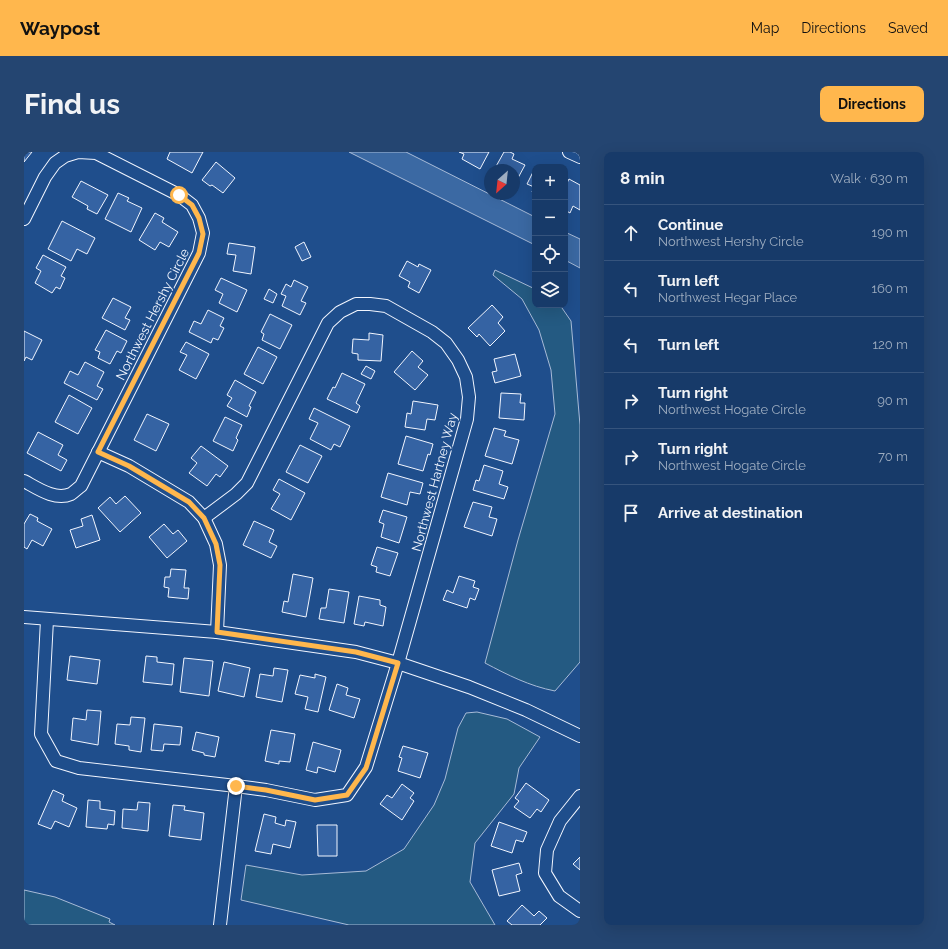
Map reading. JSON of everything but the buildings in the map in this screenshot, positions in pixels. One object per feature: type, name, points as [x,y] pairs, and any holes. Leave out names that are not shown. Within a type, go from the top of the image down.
[{"type":"street","name":"Northwest Hershy Circle","points":[[24,219],[45,177],[55,163],[65,156],[78,152],[96,153],[179,195],[192,205],[199,218],[203,234],[199,253],[81,486],[71,494],[63,496],[48,494],[24,481]]},
{"type":"street","points":[[569,152],[580,157]]},
{"type":"street","name":"Northwest Hartney Way","points":[[47,620],[41,734],[56,761],[79,768],[266,790],[315,800],[347,795],[366,768],[398,663],[467,419],[468,397],[466,377],[458,360],[446,343],[432,332],[386,306],[356,304],[340,312],[328,323],[247,484],[204,518]]},
{"type":"street","points":[[98,452],[129,466],[189,502],[204,518],[216,544],[220,565],[217,632]]},
{"type":"street","points":[[24,617],[47,620],[217,632],[356,652],[398,663],[483,692],[526,710],[580,736]]},
{"type":"street","points":[[220,925],[236,786]]},
{"type":"street","points":[[580,796],[560,821],[547,850],[545,873],[559,896],[580,911]]},
{"type":"shaded area","points":[[349,152],[406,152],[484,191],[484,200],[501,200],[532,215],[532,244]]},
{"type":"shaded area","points":[[568,233],[580,239],[580,268],[568,262]]},
{"type":"shaded area","points":[[495,270],[532,288],[532,308],[562,308],[571,321],[580,425],[580,662],[555,691],[527,683],[485,663],[518,540],[555,414],[551,370],[539,330],[522,299],[493,275]]},
{"type":"shaded area","points":[[477,712],[507,719],[540,737],[519,768],[514,794],[475,843],[470,882],[495,925],[349,925],[241,900],[246,865],[302,875],[366,871],[404,849],[434,805],[445,779],[458,728],[466,713]]},
{"type":"shaded area","points":[[24,890],[55,897],[110,919],[109,922],[115,925],[24,925]]},
{"type":"route","points":[[179,195],[192,205],[199,218],[203,234],[199,253],[98,452],[129,466],[189,502],[204,518],[216,544],[220,565],[217,632],[356,652],[398,663],[366,768],[347,795],[315,800],[266,790],[236,786]]}]
